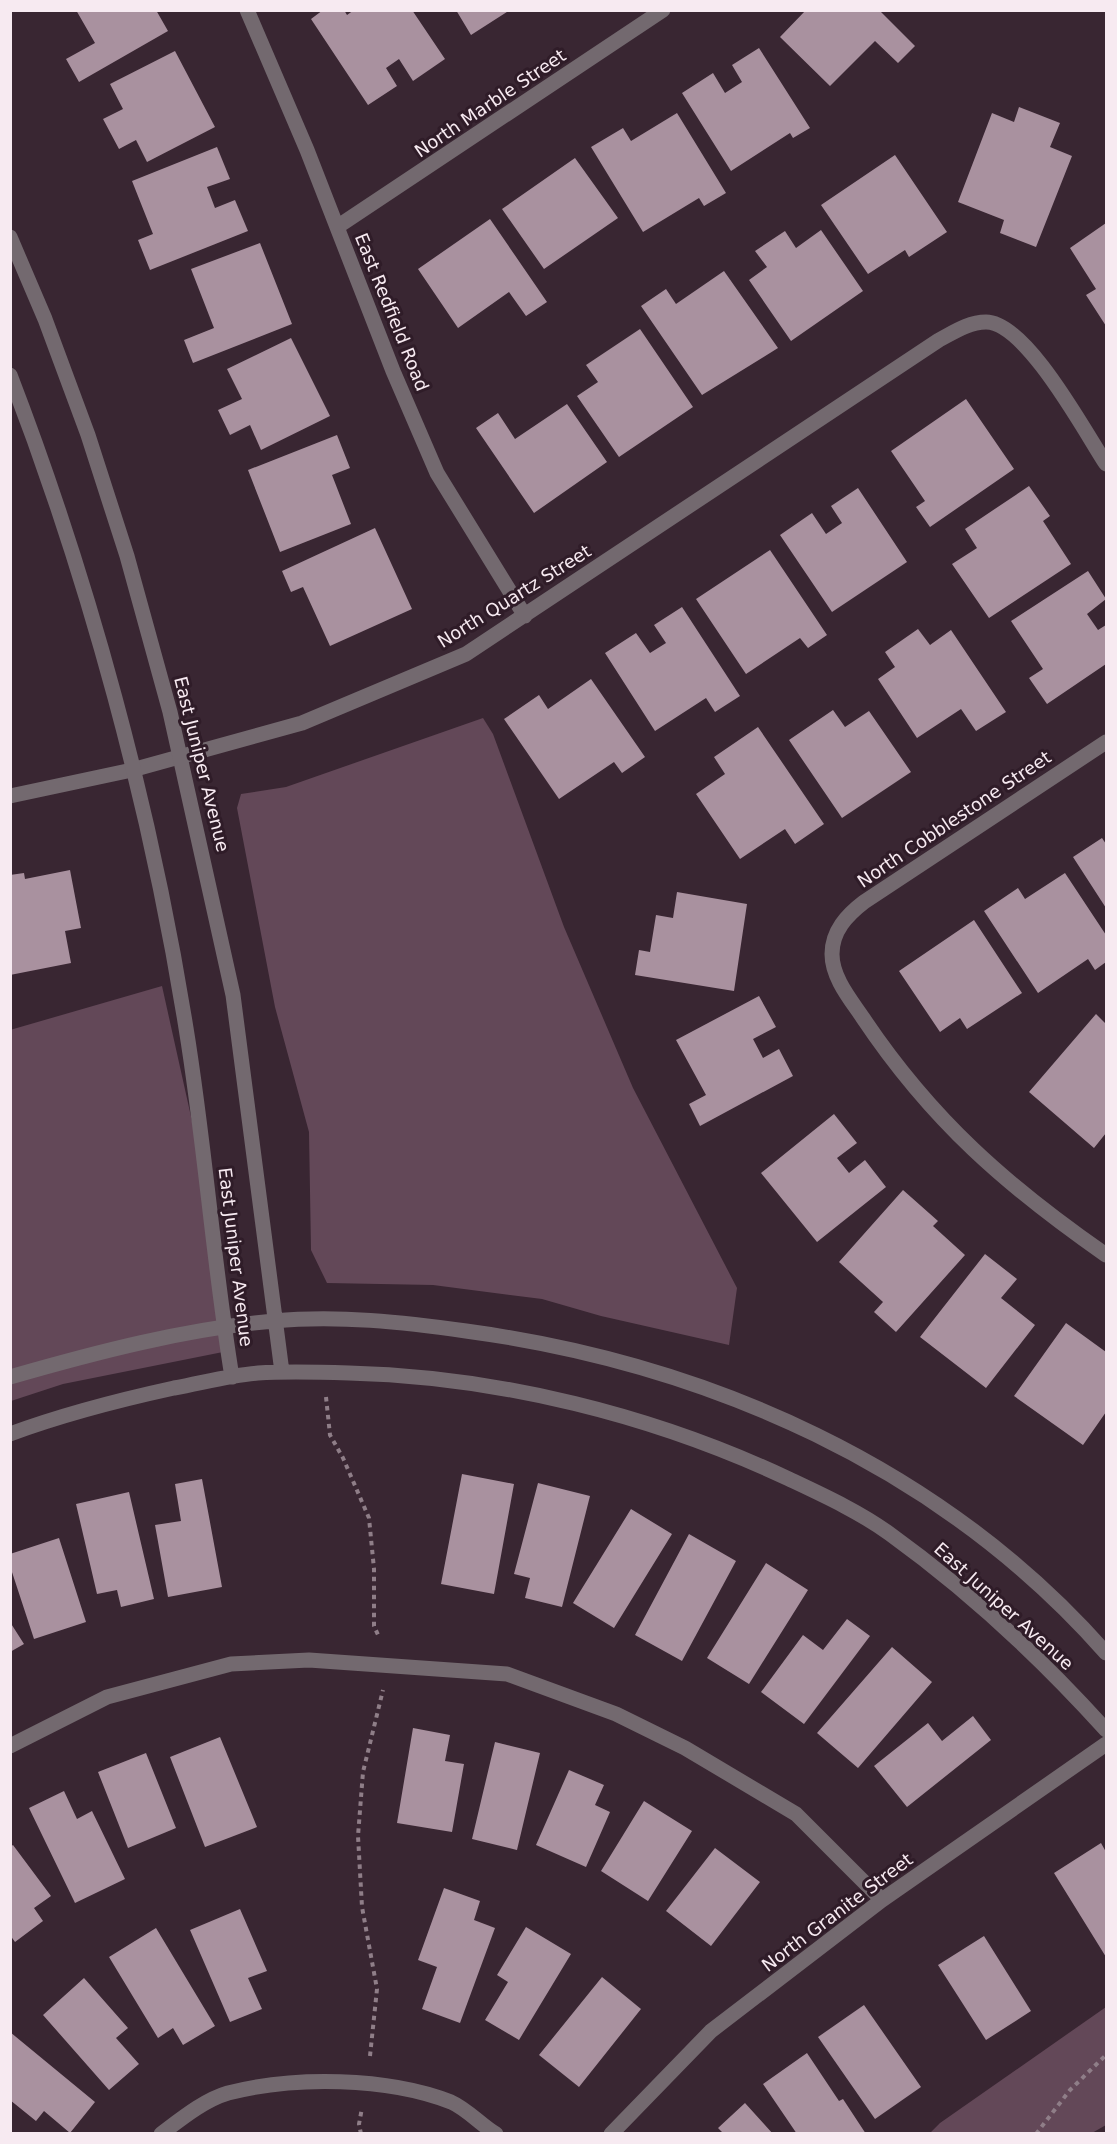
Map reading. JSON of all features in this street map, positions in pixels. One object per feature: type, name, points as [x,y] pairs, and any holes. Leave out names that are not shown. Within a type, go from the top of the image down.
[{"type":"street","name":"East Redfield Road","points":[[247,10],[273,68],[393,372],[438,473],[525,616]]},
{"type":"street","name":"North Marble Street","points":[[337,227],[663,10]]},
{"type":"street","name":"East Juniper Avenue","points":[[10,237],[45,319],[88,435],[127,556],[170,712],[206,863],[233,994],[282,1372]]},
{"type":"street","name":"North Quartz Street","points":[[10,796],[132,770],[302,723],[466,654],[939,340],[971,324],[989,322],[1005,329],[1028,347],[1107,464]]},
{"type":"street","name":"East Juniper Avenue","points":[[10,375],[69,547],[132,770],[162,896],[187,1030],[232,1377]]},
{"type":"street","name":"North Cobblestone Street","points":[[1107,742],[864,902],[851,913],[833,940],[832,956],[843,987],[882,1045],[930,1107],[958,1137],[1039,1208],[1107,1255]]},
{"type":"street","name":"East Juniper Avenue","points":[[10,1377],[157,1338],[275,1321],[382,1322],[501,1336],[588,1352],[742,1401],[818,1433],[908,1485],[964,1524],[1026,1573],[1107,1653]]},
{"type":"street","name":"East Juniper Avenue","points":[[10,1434],[81,1410],[232,1377],[282,1372],[386,1373],[490,1387],[648,1423],[746,1458],[818,1492],[888,1533],[960,1588],[1029,1650],[1107,1730]]},
{"type":"street","points":[[10,1746],[107,1697],[231,1664],[309,1660],[507,1674],[616,1714],[685,1748],[796,1814],[882,1900]]},
{"type":"street","name":"North Granite Street","points":[[611,2133],[711,2031],[882,1900],[1107,1744]]},
{"type":"street","points":[[161,2133],[187,2114],[226,2094],[279,2085],[367,2083],[421,2092],[454,2103],[496,2133]]},
{"type":"path","points":[[323,1372],[330,1435],[343,1458],[369,1518],[374,1569],[374,1626],[389,1664],[363,1772],[358,1836],[362,1907],[377,1989],[367,2083],[359,2124],[361,2133]]},
{"type":"path","points":[[1036,2133],[1070,2090],[1107,2055]]},
{"type":"shaded area","points":[[483,718],[493,734],[564,927],[633,1088],[737,1288],[729,1345],[601,1316],[542,1299],[433,1285],[327,1283],[311,1250],[309,1132],[275,1007],[237,808],[241,794],[286,787]]},
{"type":"shaded area","points":[[162,986],[198,1148],[228,1351],[63,1384],[11,1401],[10,1030]]},
{"type":"shaded area","points":[[1106,2007],[1106,2125],[1092,2133],[930,2133],[940,2123]]},
{"type":"building","points":[[76,10],[156,10],[168,31],[79,82],[66,59],[95,43]]},
{"type":"building","points":[[323,10],[344,10],[347,15],[354,10],[412,10],[445,59],[413,81],[399,59],[386,68],[397,86],[368,105],[311,19]]},
{"type":"building","points":[[456,10],[510,10],[471,35]]},
{"type":"building","points":[[806,10],[879,10],[915,46],[898,63],[875,41],[830,86],[780,37]]},
{"type":"building","points":[[759,48],[810,128],[793,138],[790,133],[731,171],[682,93],[713,73],[725,93],[742,82],[732,65]]},
{"type":"building","points":[[175,51],[215,127],[147,162],[136,140],[119,149],[103,119],[123,109],[110,84]]},
{"type":"building","points":[[1019,107],[1060,123],[1050,147],[1072,156],[1036,247],[1000,233],[1004,220],[958,202],[992,113],[1014,122]]},
{"type":"building","points":[[677,113],[726,193],[704,206],[699,198],[643,232],[591,147],[623,128],[631,141]]},
{"type":"building","points":[[217,147],[230,179],[207,187],[215,208],[235,200],[248,231],[150,270],[138,240],[153,234],[132,181]]},
{"type":"building","points":[[895,155],[947,232],[909,257],[905,250],[868,274],[821,205]]},
{"type":"building","points":[[575,158],[618,218],[544,269],[502,209]]},
{"type":"building","points":[[490,219],[547,302],[526,316],[509,292],[458,328],[418,269]]},
{"type":"building","points":[[1106,223],[1106,326],[1086,295],[1096,289],[1070,248]]},
{"type":"building","points":[[821,230],[863,291],[791,341],[749,280],[767,267],[755,251],[785,231],[796,248]]},
{"type":"building","points":[[260,243],[292,324],[193,363],[184,340],[214,328],[191,269]]},
{"type":"building","points":[[724,271],[778,348],[702,395],[641,306],[666,289],[676,304]]},
{"type":"building","points":[[640,329],[693,407],[619,457],[577,396],[598,382],[586,365]]},
{"type":"building","points":[[291,338],[330,416],[261,450],[250,425],[230,435],[218,410],[242,399],[227,369]]},
{"type":"building","points":[[966,399],[1014,469],[930,527],[916,507],[925,501],[891,451]]},
{"type":"building","points":[[567,404],[607,462],[534,513],[476,428],[498,413],[515,439]]},
{"type":"building","points":[[337,435],[350,468],[332,475],[351,524],[280,552],[248,470]]},
{"type":"building","points":[[1029,486],[1050,516],[1043,521],[1071,564],[989,618],[952,564],[977,548],[965,529]]},
{"type":"building","points":[[858,488],[907,562],[832,612],[780,535],[812,513],[826,534],[842,523],[831,506]]},
{"type":"building","points":[[375,528],[412,609],[330,646],[303,587],[291,592],[282,571]]},
{"type":"building","points":[[770,550],[827,635],[808,648],[800,638],[746,674],[696,599]]},
{"type":"building","points":[[1088,571],[1106,599],[1087,614],[1098,630],[1106,625],[1106,664],[1047,704],[1029,678],[1043,669],[1011,621]]},
{"type":"building","points":[[682,607],[740,696],[715,712],[706,698],[655,731],[605,653],[636,633],[650,653],[666,643],[654,625]]},
{"type":"building","points":[[918,629],[930,645],[951,630],[1006,712],[976,731],[961,709],[917,738],[878,679],[895,667],[885,652]]},
{"type":"building","points":[[591,679],[645,757],[622,773],[614,762],[559,799],[504,719],[539,695],[548,709]]},
{"type":"building","points":[[833,710],[845,727],[869,711],[911,772],[842,818],[789,740]]},
{"type":"building","points":[[758,727],[824,824],[795,844],[785,829],[740,859],[696,794],[725,774],[714,757]]},
{"type":"building","points":[[1102,838],[1106,844],[1106,908],[1073,857]]},
{"type":"building","points":[[70,870],[81,928],[65,931],[71,963],[10,975],[10,875],[24,873],[25,879]]},
{"type":"building","points":[[1065,873],[1106,935],[1106,962],[1095,970],[1088,959],[1038,993],[984,911],[1018,888],[1025,899]]},
{"type":"building","points":[[677,892],[747,904],[734,991],[635,975],[639,950],[650,952],[656,915],[673,918]]},
{"type":"building","points":[[974,920],[1022,993],[967,1029],[960,1018],[940,1032],[899,971]]},
{"type":"building","points":[[759,996],[776,1027],[753,1039],[763,1058],[779,1049],[793,1076],[700,1126],[689,1104],[706,1095],[676,1040]]},
{"type":"building","points":[[1096,1014],[1106,1024],[1106,1133],[1094,1148],[1029,1092]]},
{"type":"building","points":[[834,1114],[857,1143],[837,1158],[849,1173],[865,1160],[886,1187],[817,1242],[761,1173]]},
{"type":"building","points":[[903,1190],[938,1221],[933,1226],[965,1255],[896,1332],[874,1312],[883,1302],[839,1262]]},
{"type":"building","points":[[985,1254],[1017,1279],[1001,1298],[1035,1325],[986,1388],[920,1337]]},
{"type":"building","points":[[1066,1323],[1106,1352],[1106,1412],[1083,1445],[1014,1396]]},
{"type":"building","points":[[462,1474],[514,1484],[494,1594],[441,1584]]},
{"type":"building","points":[[202,1479],[222,1587],[168,1597],[155,1525],[181,1521],[175,1484]]},
{"type":"building","points":[[538,1483],[590,1496],[562,1607],[525,1598],[530,1578],[514,1574]]},
{"type":"building","points":[[129,1492],[154,1599],[121,1607],[117,1590],[97,1594],[76,1504]]},
{"type":"building","points":[[631,1509],[672,1534],[614,1628],[573,1603]]},
{"type":"building","points":[[689,1534],[736,1561],[682,1661],[635,1635]]},
{"type":"building","points":[[59,1538],[86,1622],[34,1639],[10,1566],[10,1554]]},
{"type":"building","points":[[766,1563],[808,1590],[749,1684],[707,1658]]},
{"type":"building","points":[[847,1619],[870,1636],[804,1724],[761,1692],[803,1635],[823,1650]]},
{"type":"building","points":[[10,1622],[24,1644],[10,1652]]},
{"type":"building","points":[[892,1647],[932,1682],[858,1768],[817,1733]]},
{"type":"building","points":[[973,1716],[991,1740],[907,1807],[874,1766],[928,1723],[942,1741]]},
{"type":"building","points":[[413,1728],[450,1735],[445,1761],[464,1764],[452,1832],[397,1823]]},
{"type":"building","points":[[220,1737],[257,1827],[205,1847],[170,1757]]},
{"type":"building","points":[[495,1742],[540,1753],[517,1850],[472,1839]]},
{"type":"building","points":[[146,1753],[176,1828],[128,1848],[98,1772]]},
{"type":"building","points":[[569,1770],[604,1785],[595,1805],[610,1812],[586,1867],[536,1845]]},
{"type":"building","points":[[64,1791],[77,1819],[92,1811],[125,1879],[75,1903],[29,1808]]},
{"type":"building","points":[[644,1801],[692,1831],[648,1901],[601,1871]]},
{"type":"building","points":[[1101,1843],[1106,1852],[1106,1957],[1054,1873]]},
{"type":"building","points":[[13,1845],[51,1896],[34,1908],[43,1921],[15,1942],[10,1935],[10,1847]]},
{"type":"building","points":[[715,1848],[760,1882],[711,1946],[666,1911]]},
{"type":"building","points":[[444,1888],[480,1901],[474,1920],[495,1928],[460,2023],[422,2009],[437,1967],[418,1960]]},
{"type":"building","points":[[240,1909],[267,1971],[248,1978],[262,2009],[230,2022],[190,1930]]},
{"type":"building","points":[[526,1927],[571,1954],[519,2040],[485,2020],[508,1982],[497,1975]]},
{"type":"building","points":[[156,1928],[215,2026],[183,2045],[173,2028],[158,2038],[109,1957]]},
{"type":"building","points":[[984,1936],[1031,2011],[986,2040],[938,1965]]},
{"type":"building","points":[[602,1977],[641,2009],[579,2087],[539,2055]]},
{"type":"building","points":[[84,1978],[128,2028],[116,2038],[139,2064],[109,2090],[43,2015]]},
{"type":"building","points":[[864,2005],[921,2087],[875,2119],[818,2037]]},
{"type":"building","points":[[10,2032],[95,2102],[70,2133],[44,2111],[36,2121],[10,2100]]},
{"type":"building","points":[[807,2053],[839,2101],[843,2099],[866,2134],[797,2134],[763,2084]]},
{"type":"building","points":[[745,2103],[773,2134],[724,2134],[718,2128]]}]
